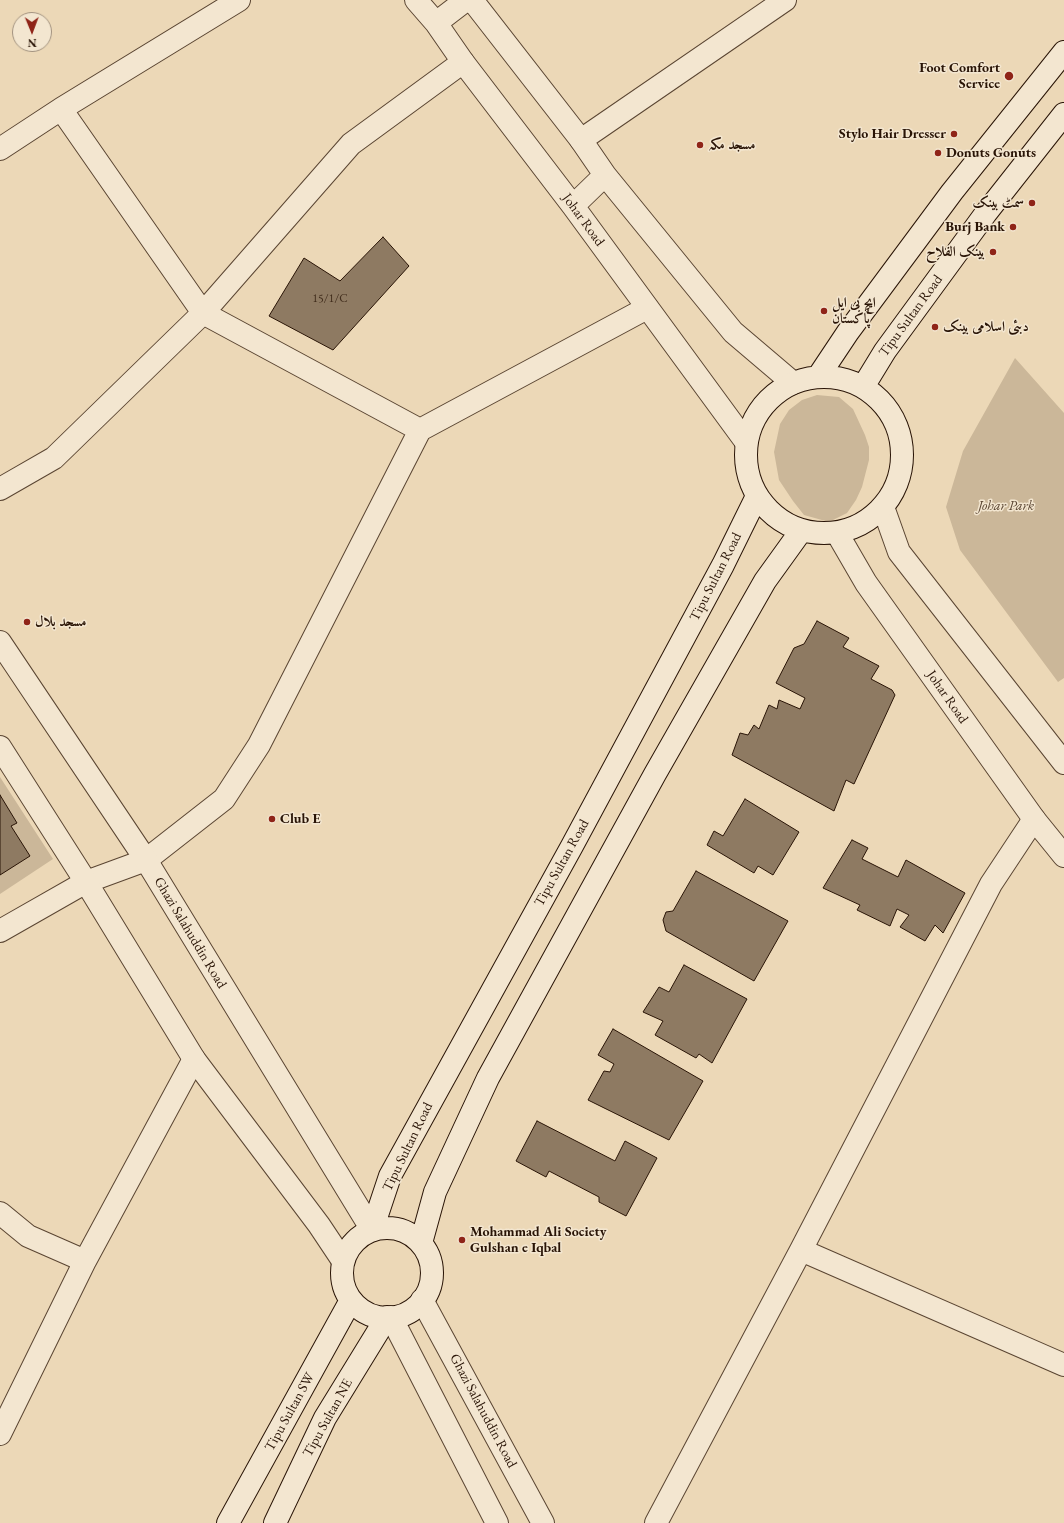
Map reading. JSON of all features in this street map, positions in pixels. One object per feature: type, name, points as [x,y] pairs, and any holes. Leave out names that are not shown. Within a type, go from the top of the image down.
[{"type":"street","points":[[0,149],[61,109],[238,0]]},
{"type":"street","name":"Johar Road","points":[[416,0],[436,23],[462,62],[573,206],[646,308],[707,387],[746,442]]},
{"type":"street","points":[[436,23],[466,0]]},
{"type":"street","points":[[472,0],[581,140],[604,175],[733,332],[793,383]]},
{"type":"street","points":[[581,140],[786,0]]},
{"type":"street","points":[[818,377],[848,332],[952,192],[1064,52]]},
{"type":"street","points":[[0,489],[54,458],[202,313],[351,144],[462,62]]},
{"type":"street","points":[[61,109],[202,313],[420,430]]},
{"type":"street","name":"Tipu Sultan Road","points":[[863,387],[884,351],[982,219],[1064,114]]},
{"type":"street","points":[[573,206],[604,175]]},
{"type":"street","points":[[0,931],[86,882],[146,860],[224,799],[259,745],[420,430],[646,308]]},
{"type":"street","points":[[818,377],[841,379],[863,387],[881,401],[895,420],[902,442],[902,466],[896,488],[883,508],[862,524],[837,533],[819,534],[801,531],[784,523],[769,511],[757,496],[749,479],[746,467],[746,442],[754,418],[771,397],[793,383],[818,377]]},
{"type":"street","name":"Tipu Sultan Road","points":[[372,1230],[390,1176],[572,846],[720,572],[757,496]]},
{"type":"street","points":[[883,508],[899,552],[1064,763]]},
{"type":"street","points":[[421,1243],[435,1192],[488,1078],[761,587],[801,531]]},
{"type":"street","name":"Johar Road","points":[[837,533],[866,583],[1034,820],[1064,856]]},
{"type":"street","name":"Ghazi Salahuddin Road","points":[[0,642],[146,860],[372,1230]]},
{"type":"street","points":[[0,747],[86,882],[194,1059],[319,1225],[343,1261]]},
{"type":"street","points":[[656,1523],[802,1250],[991,884],[1034,820]]},
{"type":"street","points":[[0,1434],[85,1261],[194,1059]]},
{"type":"street","points":[[0,1213],[28,1236],[85,1261]]},
{"type":"street","points":[[384,1228],[398,1230],[410,1235],[421,1243],[427,1253],[431,1265],[431,1277],[428,1289],[422,1300],[414,1308],[403,1314],[389,1317],[374,1316],[367,1313],[361,1310],[351,1300],[344,1288],[342,1274],[343,1261],[349,1248],[359,1237],[372,1230],[384,1228]]},
{"type":"street","points":[[802,1250],[1064,1365]]},
{"type":"street","name":"Tipu Sultan SW","points":[[228,1523],[351,1300]]},
{"type":"street","name":"Ghazi Salahuddin Road","points":[[422,1300],[543,1523]]},
{"type":"street","points":[[389,1317],[497,1523]]},
{"type":"street","name":"Tipu Sultan NE","points":[[275,1523],[325,1418],[389,1317]]},
{"type":"green space","name":"Johar Park","points":[[1015,358],[1064,413],[1064,678],[1058,682],[960,550],[946,507],[963,451]]},
{"type":"green space","points":[[817,395],[839,397],[853,409],[869,447],[869,460],[862,487],[856,500],[847,513],[829,522],[804,515],[793,501],[779,480],[774,452],[780,424],[789,410],[802,400]]},
{"type":"green space","points":[[0,777],[53,859],[0,894]]},
{"type":"building","points":[[383,237],[409,266],[333,350],[269,316],[304,258],[340,281]]},
{"type":"building","points":[[817,621],[849,638],[843,647],[879,666],[871,679],[892,690],[895,695],[854,784],[846,780],[834,811],[732,755],[740,733],[748,735],[754,725],[759,729],[769,705],[777,709],[779,700],[800,709],[805,698],[776,683],[794,648],[804,644]]},
{"type":"building","points":[[0,795],[17,823],[11,826],[30,856],[0,875]]},
{"type":"building","points":[[745,799],[799,832],[773,875],[758,866],[754,873],[707,845],[714,831],[723,836]]},
{"type":"building","points":[[852,840],[868,848],[862,859],[898,877],[906,860],[965,893],[943,933],[935,925],[925,941],[900,927],[909,915],[897,909],[890,926],[857,910],[860,905],[823,888]]},
{"type":"building","points":[[696,871],[788,921],[754,981],[666,931],[663,920],[666,912],[673,911]]},
{"type":"building","points":[[684,965],[747,999],[712,1063],[699,1054],[696,1058],[655,1035],[663,1021],[643,1012],[659,987],[669,992]]},
{"type":"building","points":[[613,1029],[703,1081],[669,1140],[588,1100],[604,1071],[610,1072],[614,1064],[598,1055]]},
{"type":"building","points":[[537,1121],[615,1161],[625,1141],[657,1158],[626,1216],[599,1202],[599,1197],[549,1171],[546,1177],[516,1161]]},
{"type":"place","name":"Foot Comfort Service","points":[[1009,76]]},
{"type":"place","name":"Stylo Hair Dresser","points":[[954,134]]},
{"type":"place","name":"مسجد مکہ","points":[[700,145]]},
{"type":"place","name":"Donuts Gonuts","points":[[938,153]]},
{"type":"place","name":"سمٹ بینک","points":[[1032,203]]},
{"type":"place","name":"Burj Bank","points":[[1013,227]]},
{"type":"place","name":"بینک الفلاح","points":[[993,252]]},
{"type":"place","name":"ایچ بی ایل پاکستان","points":[[824,311]]},
{"type":"place","name":"دبئی اسلامی بینک","points":[[935,327]]},
{"type":"place","name":"مسجد بلال","points":[[27,622]]},
{"type":"place","name":"Club E","points":[[272,819]]},
{"type":"place","name":"Mohammad Ali Society Gulshan e Iqbal","points":[[462,1240]]}]
